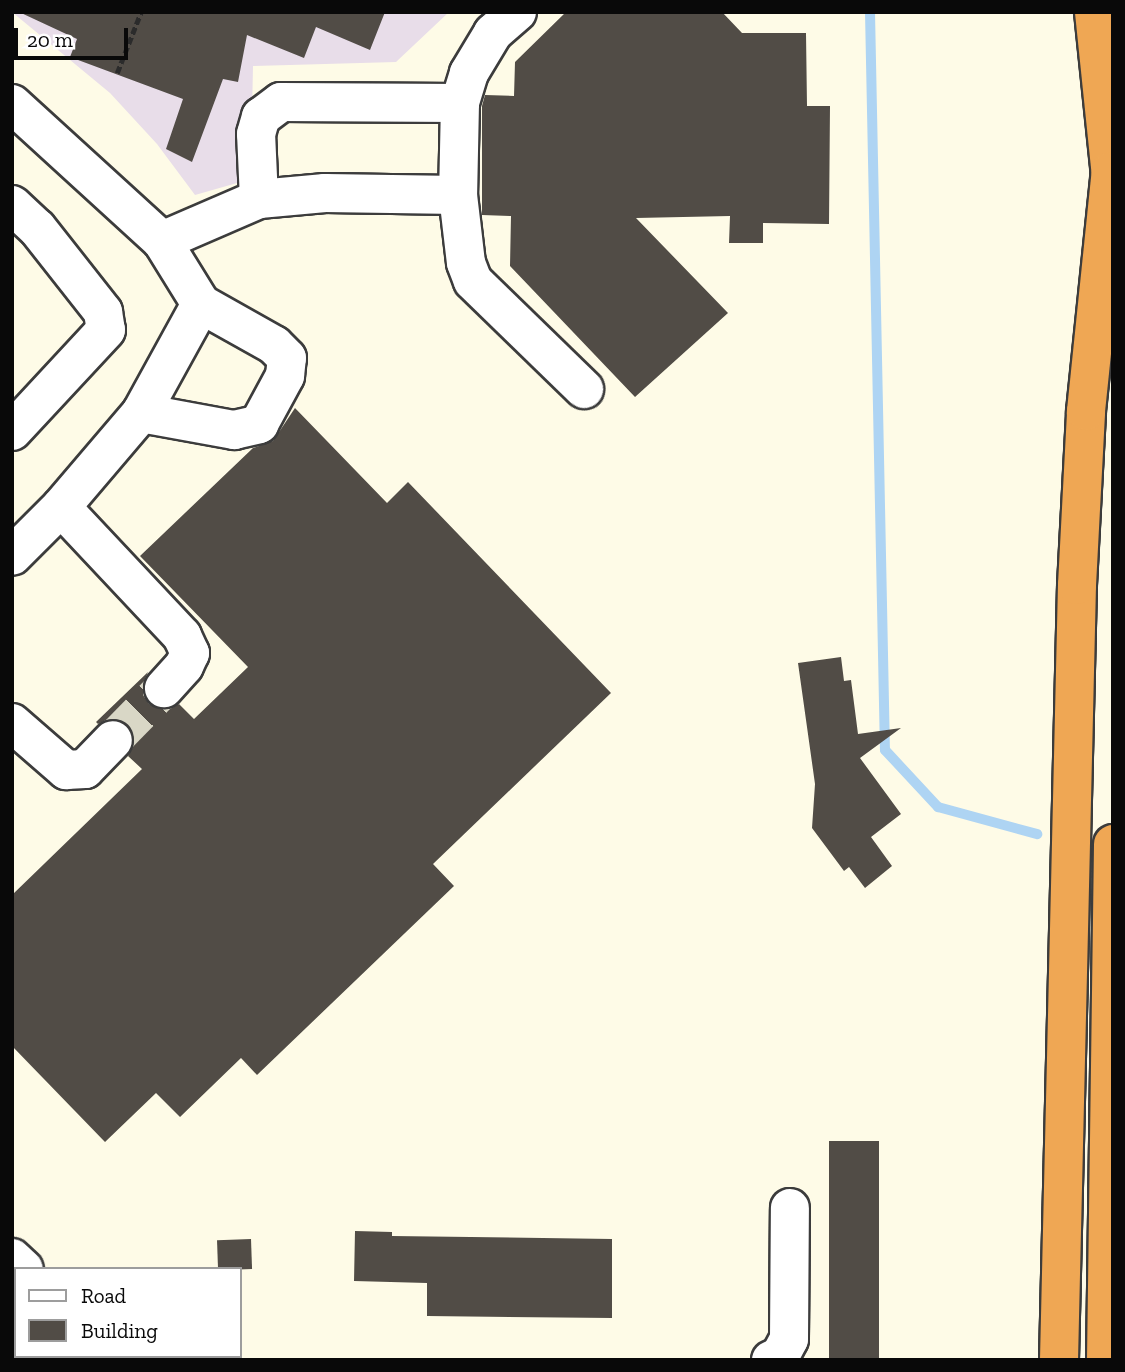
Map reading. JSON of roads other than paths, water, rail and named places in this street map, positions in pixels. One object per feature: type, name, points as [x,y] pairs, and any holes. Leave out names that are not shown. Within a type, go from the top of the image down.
[{"type":"highway","points":[[1059,1360],[1077,585],[1086,411],[1112,185],[1094,12]]},
{"type":"highway","points":[[1106,1360],[1113,844]]},
{"type":"lane","points":[[517,12],[493,33],[469,74],[460,103],[458,195],[466,263],[473,281],[584,389]]},
{"type":"lane","points":[[259,199],[256,134],[261,117],[281,102],[460,103]]},
{"type":"lane","points":[[12,104],[162,241],[201,304],[274,345],[286,358],[285,376],[259,424],[234,430],[141,413]]},
{"type":"lane","points":[[162,241],[259,199],[325,193],[458,195]]},
{"type":"lane","points":[[12,205],[37,228],[103,312],[106,330],[12,431]]},
{"type":"lane","points":[[12,556],[61,507],[141,413],[201,304]]},
{"type":"lane","points":[[61,507],[182,636],[190,653],[184,666],[164,688]]},
{"type":"lane","points":[[12,723],[66,770],[85,769],[113,740]]},
{"type":"lane","points":[[771,1360],[780,1356],[789,1339],[790,1208]]},
{"type":"waterway","points":[[870,12],[885,750],[938,807],[1037,834]]},
{"type":"tunnel","points":[[113,740],[164,688]]}]
